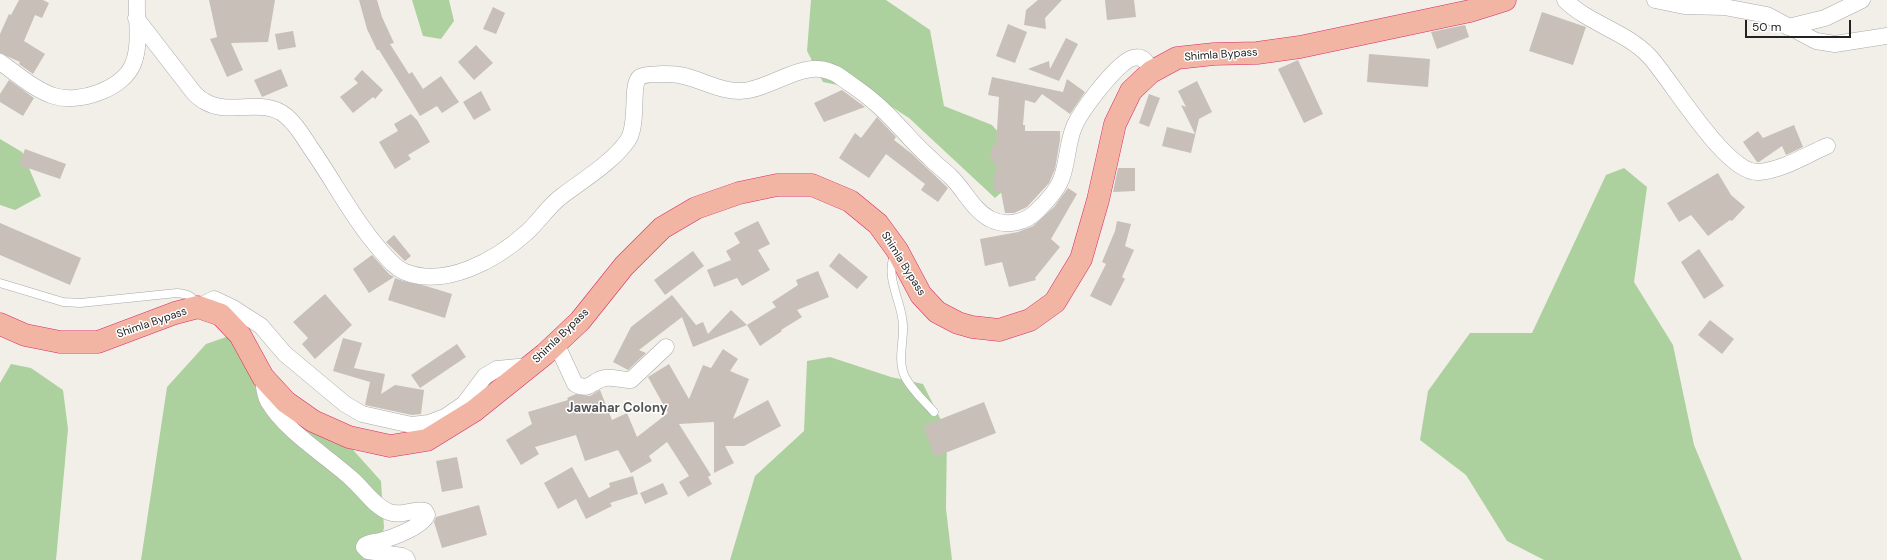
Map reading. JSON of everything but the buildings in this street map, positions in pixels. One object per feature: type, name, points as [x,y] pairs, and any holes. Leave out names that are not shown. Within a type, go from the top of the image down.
[{"type":"highway","name":"Shimla Bypass","points":[[0,324],[25,334],[60,342],[98,342],[175,313],[198,307],[221,315],[240,335],[263,378],[286,402],[313,421],[349,437],[390,446],[427,440],[474,411],[556,344],[580,321],[624,266],[662,228],[696,208],[739,193],[777,185],[812,185],[850,202],[878,224],[897,250],[921,295],[937,312],[958,324],[999,330],[1030,320],[1055,302],[1082,259],[1098,200],[1115,124],[1130,91],[1151,72],[1177,58],[1214,54],[1258,53],[1300,47],[1470,11],[1505,0]]},
{"type":"street","points":[[0,62],[39,89],[55,96],[75,99],[107,90],[123,79],[133,64],[137,48],[137,0]]},
{"type":"street","points":[[1566,0],[1583,15],[1634,44],[1648,55],[1707,132],[1727,156],[1742,168],[1758,172],[1775,169],[1827,146]]},
{"type":"street","points":[[1655,0],[1684,6],[1724,7],[1767,15],[1816,42],[1835,44],[1887,36]]},
{"type":"street","points":[[1788,27],[1825,18],[1862,0]]},
{"type":"street","points":[[136,18],[194,93],[204,101],[217,107],[232,109],[252,107],[269,108],[283,113],[293,122],[322,164],[369,238],[388,260],[401,271],[419,277],[441,277],[458,272],[484,261],[509,247],[528,231],[560,197],[583,181],[613,156],[627,143],[633,132],[636,83],[640,77],[645,75],[678,75],[731,92],[750,90],[804,69],[822,69],[839,75],[875,102],[929,158],[952,178],[975,207],[989,218],[1003,223],[1018,222],[1034,215],[1049,199],[1060,183],[1064,170],[1067,148],[1074,126],[1089,102],[1122,65],[1132,58],[1140,58],[1147,62],[1151,72]]},
{"type":"street","points":[[198,307],[214,300],[233,308],[261,326],[285,354],[345,404],[362,414],[412,425],[429,423],[445,417],[464,404],[485,376],[497,369],[529,366]]},
{"type":"street","points":[[556,344],[575,384],[581,387],[587,387],[604,378],[631,380],[666,347]]},
{"type":"street","points":[[263,378],[264,389],[268,401],[277,413],[302,438],[352,479],[379,506],[390,512],[399,514],[421,510],[425,511],[427,515],[425,518],[409,530],[394,537],[365,545],[364,547],[368,551],[402,556],[407,560]]},
{"type":"lane","points":[[897,250],[890,268],[892,280],[901,305],[903,326],[901,362],[904,376],[934,412]]},
{"type":"lane","points":[[0,283],[63,302],[80,303],[177,293],[188,294],[194,299],[198,307]]},
{"type":"green space","points":[[412,0],[449,0],[454,21],[441,39],[423,36]]},
{"type":"green space","points":[[811,0],[886,0],[930,30],[944,106],[992,125],[1014,150],[1011,184],[995,198],[909,118],[867,91],[823,82],[807,51]]},
{"type":"green space","points":[[0,139],[22,152],[41,196],[15,210],[0,205]]},
{"type":"green space","points":[[1624,168],[1647,187],[1634,282],[1673,345],[1694,445],[1742,560],[1544,560],[1507,541],[1466,475],[1420,440],[1428,391],[1470,333],[1532,333],[1606,175]]},
{"type":"green space","points":[[229,336],[273,411],[337,432],[381,481],[384,528],[374,560],[141,560],[167,387],[206,344]]},
{"type":"green space","points":[[830,357],[891,377],[923,384],[947,432],[946,509],[952,560],[730,560],[755,476],[804,431],[807,361]]},
{"type":"green space","points":[[11,364],[31,368],[63,390],[68,429],[56,560],[0,560],[0,383]]},
{"type":"district","name":"Jawahar Colony","points":[[617,409]]}]
